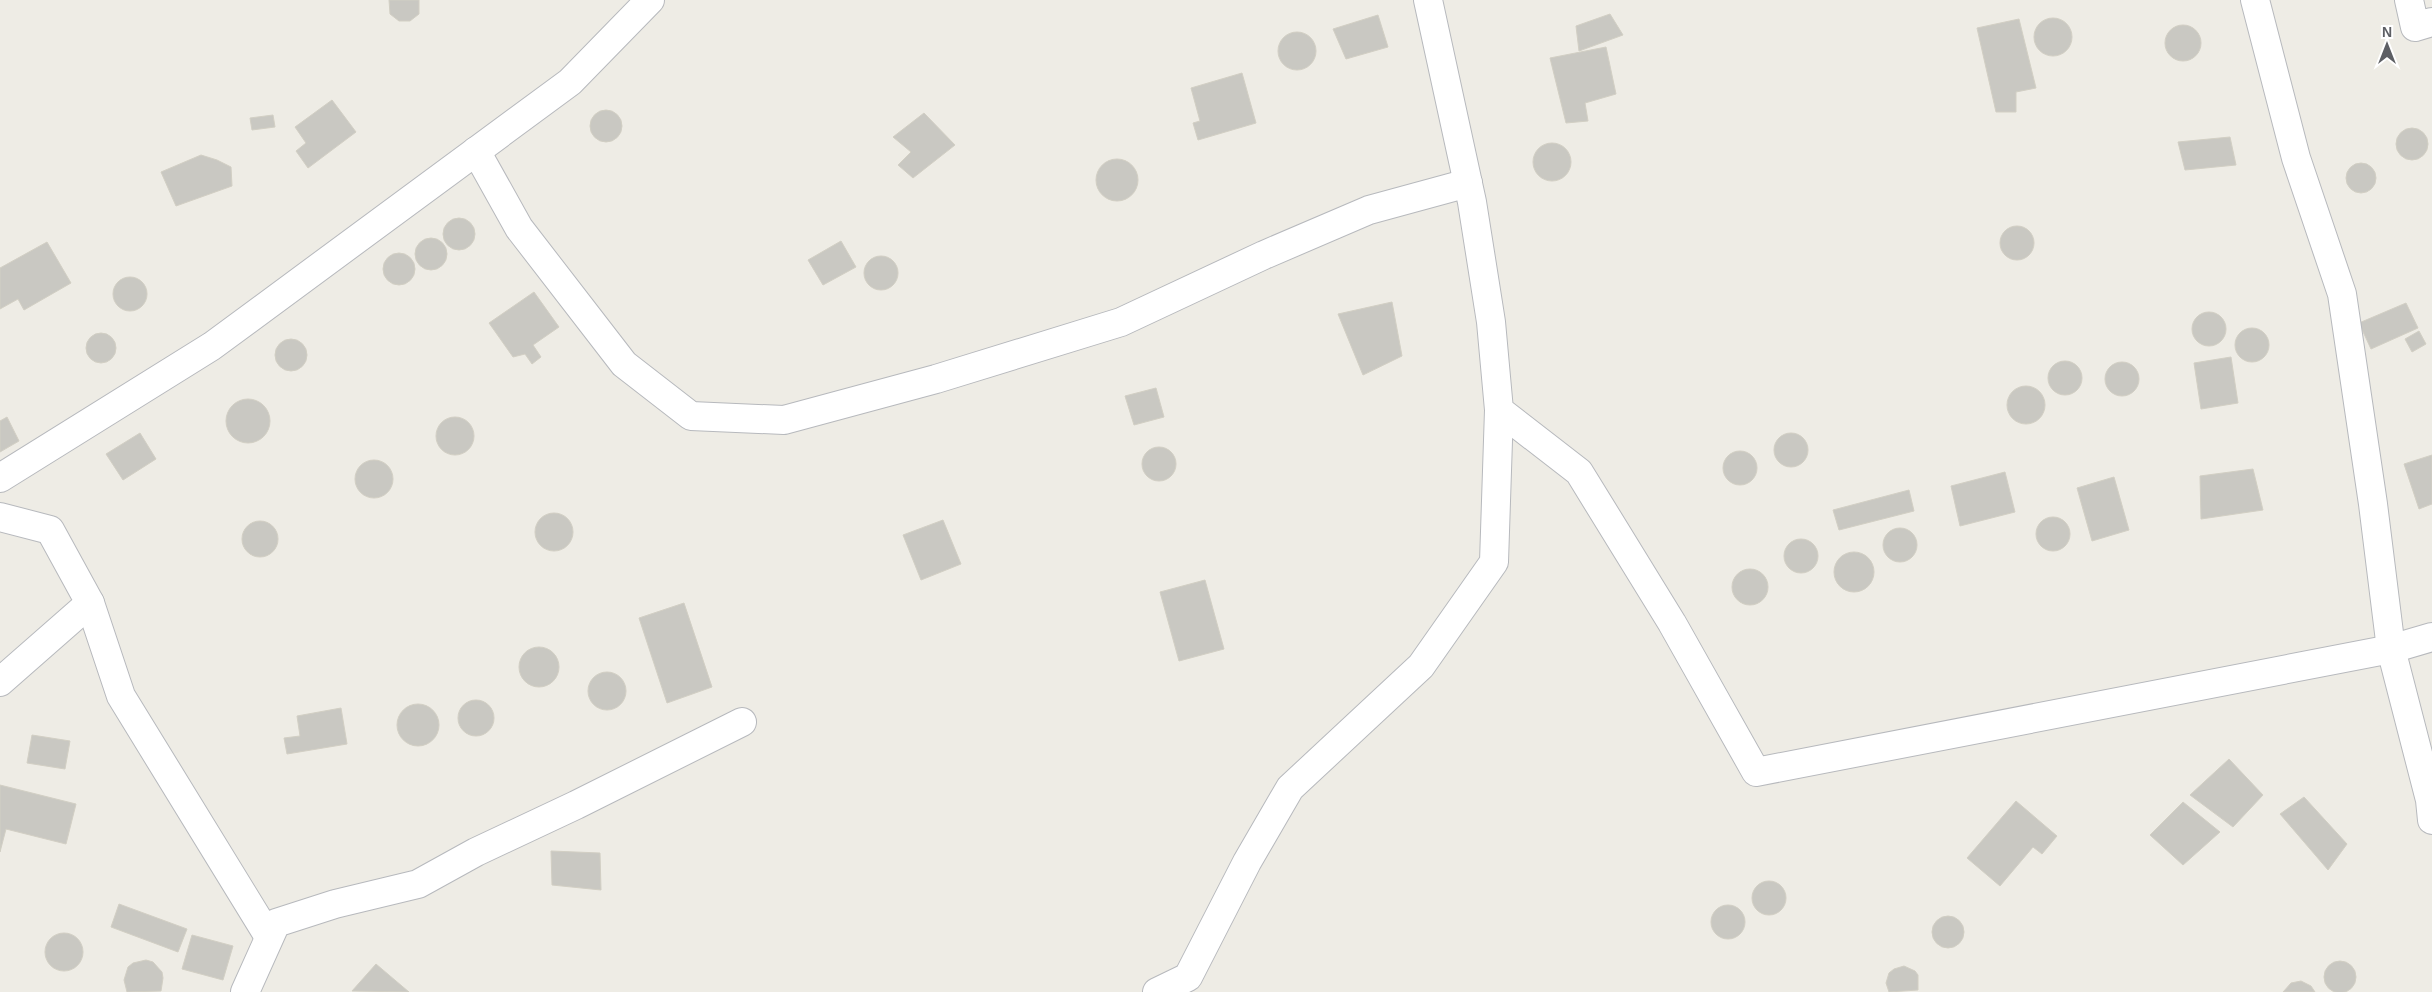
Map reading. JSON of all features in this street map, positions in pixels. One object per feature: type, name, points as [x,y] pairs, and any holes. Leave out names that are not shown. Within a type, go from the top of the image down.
[{"type":"street","points":[[0,478],[212,346],[570,82],[650,0]]},
{"type":"street","points":[[1157,992],[1188,977],[1247,862],[1290,788],[1421,666],[1494,562],[1499,410],[1491,322],[1468,183],[1428,0]]},
{"type":"street","points":[[2255,0],[2296,158],[2342,294],[2373,504],[2391,649],[2430,800],[2432,820]]},
{"type":"street","points":[[2409,0],[2416,27],[2432,22]]},
{"type":"street","points":[[476,151],[518,228],[624,364],[691,416],[784,420],[936,378],[1121,322],[1369,210],[1468,183]]},
{"type":"street","points":[[1499,410],[1579,472],[1672,623],[1756,772],[2391,649],[2432,637]]},
{"type":"street","points":[[0,517],[50,530],[90,603],[121,696],[269,937]]},
{"type":"street","points":[[0,682],[90,603]]},
{"type":"street","points":[[245,992],[276,924],[334,904],[418,884],[476,852],[576,805],[742,722]]},
{"type":"building","points":[[389,0],[419,0],[419,14],[410,21],[399,21],[390,14]]},
{"type":"building","points":[[1610,14],[1623,35],[1579,51],[1576,26]]},
{"type":"building","points":[[1378,15],[1388,47],[1346,59],[1333,29]]},
{"type":"building","points":[[2053,18],[2066,24],[2072,37],[2066,50],[2053,56],[2040,50],[2034,37],[2040,24]]},
{"type":"building","points":[[2019,19],[2036,88],[2016,92],[2016,112],[1996,112],[1977,28]]},
{"type":"building","points":[[2183,25],[2190,26],[2196,30],[2200,36],[2200,50],[2196,56],[2190,60],[2183,61],[2176,60],[2170,56],[2166,50],[2165,43],[2166,36],[2170,30],[2176,26]]},
{"type":"building","points":[[1297,32],[1311,37],[1316,51],[1311,65],[1297,70],[1283,65],[1278,51],[1283,37]]},
{"type":"building","points":[[1606,47],[1616,94],[1585,103],[1588,121],[1566,123],[1550,58]]},
{"type":"building","points":[[1242,73],[1256,123],[1198,140],[1193,123],[1200,121],[1191,88]]},
{"type":"building","points":[[332,100],[356,132],[308,168],[296,151],[306,143],[295,127]]},
{"type":"building","points":[[606,110],[618,114],[622,126],[618,138],[606,142],[594,138],[590,126],[594,114]]},
{"type":"building","points":[[924,113],[955,145],[913,178],[898,165],[911,152],[893,137]]},
{"type":"building","points":[[273,115],[275,127],[252,130],[250,118]]},
{"type":"building","points":[[2412,128],[2418,129],[2423,133],[2427,138],[2427,150],[2423,155],[2418,159],[2412,160],[2406,159],[2401,155],[2397,150],[2396,144],[2397,138],[2401,133],[2406,129]]},
{"type":"building","points":[[2230,137],[2236,165],[2185,170],[2178,142]]},
{"type":"building","points":[[1552,143],[1565,149],[1571,162],[1565,175],[1552,181],[1539,175],[1533,162],[1539,149]]},
{"type":"building","points":[[201,155],[231,167],[232,186],[176,206],[161,172]]},
{"type":"building","points":[[1117,159],[1132,165],[1138,180],[1132,195],[1117,201],[1102,195],[1096,180],[1102,165]]},
{"type":"building","points":[[2361,163],[2372,167],[2376,178],[2372,189],[2361,193],[2350,189],[2346,178],[2350,167]]},
{"type":"building","points":[[459,218],[471,222],[475,234],[471,246],[459,250],[447,246],[443,234],[447,222]]},
{"type":"building","points":[[2017,226],[2029,231],[2034,243],[2029,255],[2017,260],[2005,255],[2000,243],[2005,231]]},
{"type":"building","points":[[431,238],[437,239],[442,243],[446,248],[446,260],[442,265],[437,269],[431,270],[425,269],[420,265],[416,260],[415,254],[416,248],[420,243],[425,239]]},
{"type":"building","points":[[841,241],[856,267],[823,285],[808,260]]},
{"type":"building","points":[[47,242],[71,283],[24,310],[18,299],[0,309],[0,268]]},
{"type":"building","points":[[399,253],[411,257],[415,269],[411,281],[399,285],[387,281],[383,269],[387,257]]},
{"type":"building","points":[[881,256],[893,261],[898,273],[893,285],[881,290],[869,285],[864,273],[869,261]]},
{"type":"building","points":[[130,277],[142,282],[147,294],[142,306],[130,311],[118,306],[113,294],[118,282]]},
{"type":"building","points":[[534,292],[559,327],[533,345],[541,357],[532,364],[525,354],[513,357],[489,323]]},
{"type":"building","points":[[1392,302],[1402,356],[1363,375],[1338,314]]},
{"type":"building","points":[[2406,303],[2418,328],[2371,349],[2359,323]]},
{"type":"building","points":[[2209,312],[2221,317],[2226,329],[2221,341],[2209,346],[2197,341],[2192,329],[2197,317]]},
{"type":"building","points":[[2252,328],[2264,333],[2269,345],[2264,357],[2252,362],[2240,357],[2235,345],[2240,333]]},
{"type":"building","points":[[2419,331],[2426,344],[2412,352],[2405,339]]},
{"type":"building","points":[[101,333],[112,337],[116,348],[112,359],[101,363],[90,359],[86,348],[90,337]]},
{"type":"building","points":[[291,339],[303,343],[307,355],[303,367],[291,371],[279,367],[275,355],[279,343]]},
{"type":"building","points":[[2231,357],[2238,403],[2201,409],[2194,363]]},
{"type":"building","points":[[2065,361],[2077,366],[2082,378],[2077,390],[2065,395],[2053,390],[2048,378],[2053,366]]},
{"type":"building","points":[[2122,362],[2134,367],[2139,379],[2134,391],[2122,396],[2110,391],[2105,379],[2110,367]]},
{"type":"building","points":[[2026,386],[2033,387],[2039,392],[2044,398],[2044,412],[2039,418],[2033,423],[2026,424],[2019,423],[2013,418],[2008,412],[2007,405],[2008,398],[2013,392],[2019,387]]},
{"type":"building","points":[[1156,388],[1164,417],[1134,425],[1125,396]]},
{"type":"building","points":[[248,399],[260,403],[266,409],[270,421],[266,433],[260,439],[248,443],[236,439],[230,433],[226,421],[230,409],[236,403]]},
{"type":"building","points":[[7,417],[19,441],[0,452],[0,421]]},
{"type":"building","points":[[455,417],[469,422],[474,436],[469,450],[455,455],[441,450],[436,436],[441,422]]},
{"type":"building","points":[[140,433],[156,459],[123,480],[106,454]]},
{"type":"building","points":[[1791,433],[1803,438],[1808,450],[1803,462],[1791,467],[1779,462],[1774,450],[1779,438]]},
{"type":"building","points":[[1159,447],[1171,452],[1176,464],[1171,476],[1159,481],[1147,476],[1142,464],[1147,452]]},
{"type":"building","points":[[1740,451],[1752,456],[1757,468],[1752,480],[1740,485],[1728,480],[1723,468],[1728,456]]},
{"type":"building","points":[[2432,455],[2432,504],[2419,509],[2404,464]]},
{"type":"building","points":[[374,460],[387,466],[393,479],[387,492],[374,498],[361,492],[355,479],[361,466]]},
{"type":"building","points":[[2253,469],[2263,510],[2201,519],[2200,476]]},
{"type":"building","points":[[2005,472],[2015,512],[1960,526],[1951,486]]},
{"type":"building","points":[[2114,477],[2129,530],[2092,541],[2077,488]]},
{"type":"building","points":[[1909,490],[1914,511],[1839,530],[1833,510]]},
{"type":"building","points":[[554,513],[567,519],[573,532],[567,545],[554,551],[541,545],[535,532],[541,519]]},
{"type":"building","points":[[2053,517],[2065,522],[2070,534],[2065,546],[2053,551],[2041,546],[2036,534],[2041,522]]},
{"type":"building","points":[[943,520],[961,564],[921,580],[903,535]]},
{"type":"building","points":[[260,521],[267,522],[273,526],[277,532],[277,546],[273,552],[267,556],[260,557],[253,556],[247,552],[243,546],[242,539],[243,532],[247,526],[253,522]]},
{"type":"building","points":[[1900,528],[1912,533],[1917,545],[1912,557],[1900,562],[1888,557],[1883,545],[1888,533]]},
{"type":"building","points":[[1801,539],[1813,544],[1818,556],[1813,568],[1801,573],[1789,568],[1784,556],[1789,544]]},
{"type":"building","points":[[1854,552],[1868,558],[1874,572],[1868,586],[1854,592],[1840,586],[1834,572],[1840,558]]},
{"type":"building","points":[[1750,569],[1762,575],[1768,587],[1762,599],[1750,605],[1738,599],[1732,587],[1738,575]]},
{"type":"building","points":[[1205,580],[1224,649],[1179,661],[1160,592]]},
{"type":"building","points":[[684,603],[712,687],[667,703],[639,618]]},
{"type":"building","points":[[539,647],[553,653],[559,667],[553,681],[539,687],[525,681],[519,667],[525,653]]},
{"type":"building","points":[[607,672],[621,677],[626,691],[621,705],[607,710],[593,705],[588,691],[593,677]]},
{"type":"building","points":[[476,700],[483,701],[489,705],[493,711],[493,725],[489,731],[483,735],[476,736],[469,735],[463,731],[459,725],[458,718],[459,711],[463,705],[469,701]]},
{"type":"building","points":[[414,704],[422,704],[433,710],[439,725],[433,740],[422,746],[414,746],[403,740],[397,729],[397,721],[403,710]]},
{"type":"building","points":[[341,708],[347,744],[287,754],[284,738],[300,736],[297,716]]},
{"type":"building","points":[[32,735],[70,741],[65,769],[27,763]]},
{"type":"building","points":[[2229,759],[2263,795],[2233,827],[2190,795]]},
{"type":"building","points":[[0,785],[76,804],[66,844],[6,829],[0,852]]},
{"type":"building","points":[[2304,797],[2347,844],[2328,870],[2280,814]]},
{"type":"building","points":[[2016,801],[2057,836],[2042,854],[2033,847],[2000,886],[1967,858]]},
{"type":"building","points":[[2183,802],[2220,832],[2183,865],[2150,835]]},
{"type":"building","points":[[551,851],[600,853],[601,890],[552,885]]},
{"type":"building","points":[[1769,881],[1781,886],[1786,898],[1781,910],[1769,915],[1757,910],[1752,898],[1757,886]]},
{"type":"building","points":[[119,904],[187,929],[178,952],[111,927]]},
{"type":"building","points":[[1728,905],[1740,910],[1745,922],[1740,934],[1728,939],[1716,934],[1711,922],[1716,910]]},
{"type":"building","points":[[1948,916],[1960,920],[1964,932],[1960,944],[1948,948],[1936,944],[1932,932],[1936,920]]},
{"type":"building","points":[[64,933],[78,938],[83,952],[78,966],[64,971],[50,966],[45,952],[50,938]]},
{"type":"building","points":[[192,935],[233,946],[223,980],[182,969]]},
{"type":"building","points":[[146,960],[153,962],[162,972],[161,991],[127,992],[124,980],[128,967],[133,963]]},
{"type":"building","points":[[2340,961],[2352,965],[2356,977],[2352,989],[2340,993],[2328,989],[2324,977],[2328,965]]},
{"type":"building","points":[[376,964],[409,992],[352,991]]},
{"type":"building","points":[[1904,966],[1915,971],[1918,975],[1918,990],[1889,992],[1886,983],[1889,973],[1894,969]]},
{"type":"building","points":[[2301,981],[2311,986],[2315,992],[2283,992],[2291,983]]}]
